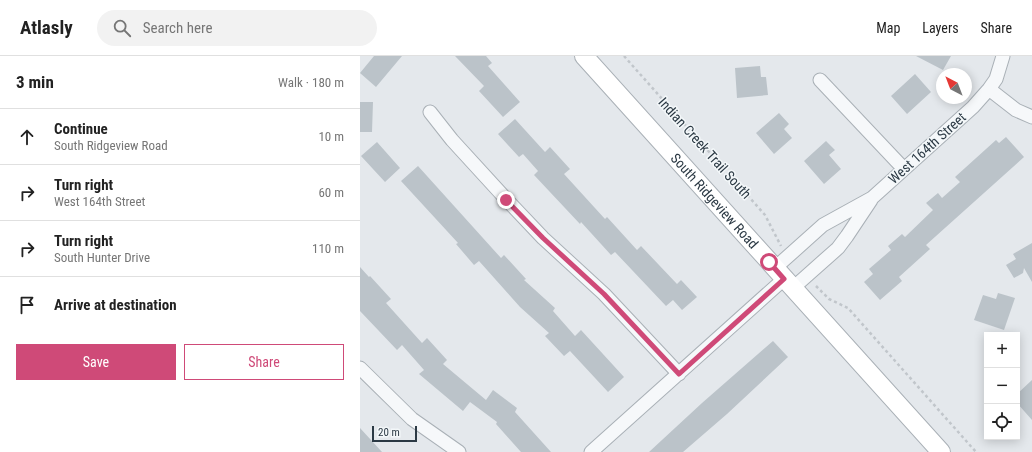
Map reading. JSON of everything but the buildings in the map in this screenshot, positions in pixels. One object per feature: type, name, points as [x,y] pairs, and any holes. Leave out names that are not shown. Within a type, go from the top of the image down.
[{"type":"main road","name":"South Ridgeview Road","points":[[584,56],[941,452]]},
{"type":"street","name":"West 164th Street","points":[[592,452],[784,278],[823,225],[872,198],[973,107],[990,89],[996,79],[1003,56]]},
{"type":"street","points":[[820,80],[904,169]]},
{"type":"street","points":[[990,89],[1016,110],[1032,117]]},
{"type":"street","points":[[430,112],[452,140],[506,200],[543,238],[604,294],[679,374]]},
{"type":"street","name":"West 164th Street","points":[[784,278],[838,248],[872,198]]},
{"type":"street","points":[[360,368],[412,419],[459,452]]},
{"type":"path","name":"Indian Creek Trail South","points":[[624,56],[764,215],[780,245]]},
{"type":"path","points":[[815,285],[829,299],[848,308],[976,452]]},
{"type":"route","points":[[506,200],[543,238],[604,294],[679,374],[784,279],[769,262]]}]
